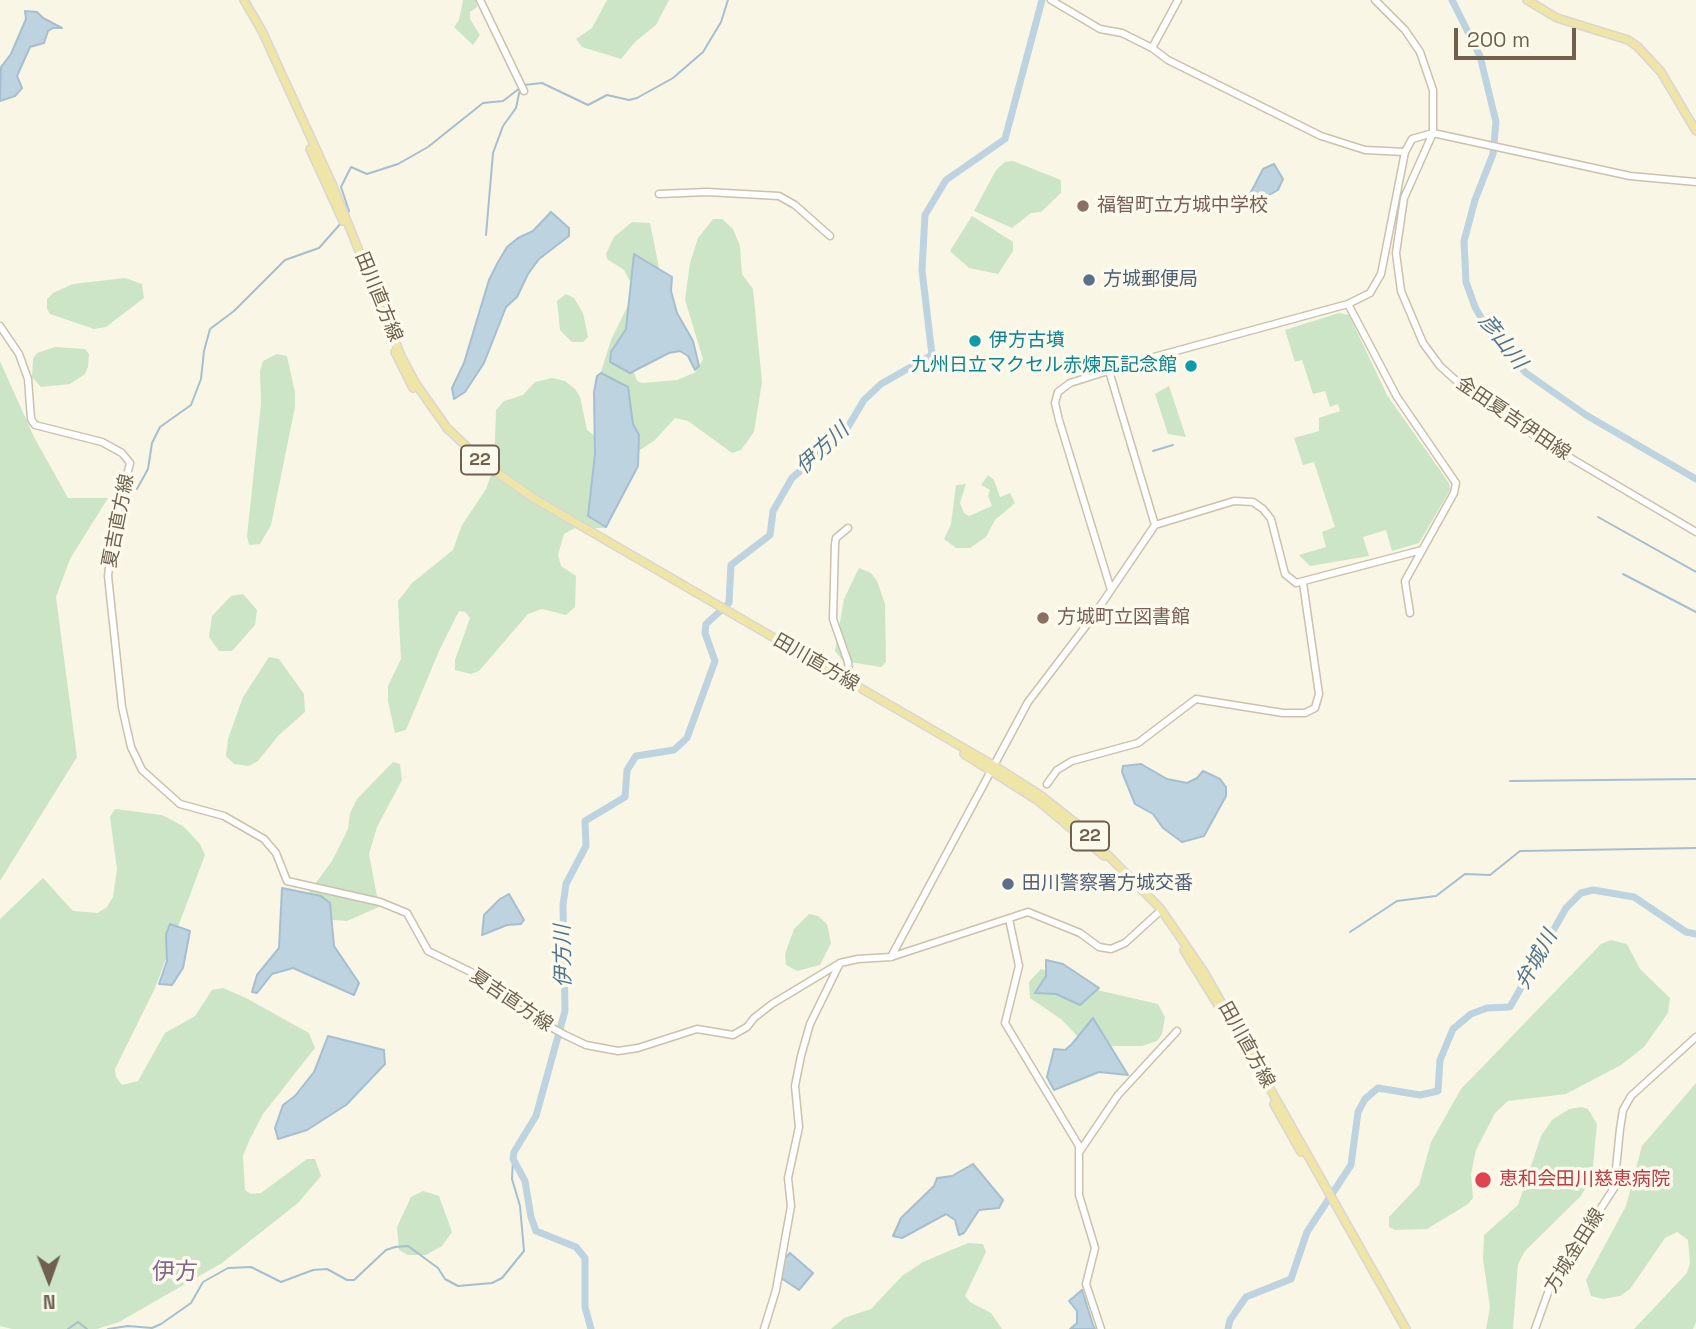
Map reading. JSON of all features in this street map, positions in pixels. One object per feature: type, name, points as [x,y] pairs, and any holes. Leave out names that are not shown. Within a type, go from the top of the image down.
[{"type":"main road","name":"田川直方線","points":[[239,0],[265,49],[345,226],[398,362],[440,428],[482,468],[507,487],[714,605]]},
{"type":"main road","name":"田川直方線","points":[[244,0],[262,31],[333,186],[401,356],[416,384],[447,428],[509,482],[731,616],[1040,795],[1077,824],[1160,908],[1211,982],[1403,1329]]},
{"type":"main road","points":[[480,0],[523,87]]},
{"type":"main road","points":[[1051,0],[1100,29],[1122,33],[1152,48],[1168,60],[1321,136],[1365,150],[1405,152]]},
{"type":"main road","points":[[1152,48],[1178,0]]},
{"type":"main road","name":"金田夏吉伊田線","points":[[1376,0],[1405,30],[1420,52],[1433,90],[1436,133],[1404,198],[1396,253],[1401,291],[1423,343],[1440,366],[1462,386],[1547,444],[1696,532]]},
{"type":"main road","points":[[1527,0],[1557,18],[1628,40],[1638,47],[1661,72],[1696,131]]},
{"type":"main road","points":[[1111,590],[1055,403],[1058,392],[1065,386],[1108,371],[1348,304],[1370,293],[1379,282],[1405,152],[1412,138],[1436,133],[1630,176],[1696,182]]},
{"type":"main road","points":[[659,194],[707,192],[779,196],[795,205],[830,236]]},
{"type":"main road","points":[[1348,304],[1398,397],[1455,481],[1454,493],[1405,581],[1410,613]]},
{"type":"main road","name":"夏吉直方線","points":[[0,326],[19,354],[28,379],[31,419],[34,425],[102,442],[122,453],[130,463],[113,533],[108,576],[122,707],[131,747],[142,770],[180,804],[224,816],[264,839],[276,852],[287,880],[389,904],[407,913],[428,951],[477,975],[504,1001],[553,1029],[586,1045],[618,1051],[638,1048],[690,1030],[733,1035],[741,1032],[772,1004],[840,964],[858,958],[891,957],[1028,912],[1080,933],[1099,947],[1111,949],[1125,943],[1158,912]]},
{"type":"main road","points":[[1108,371],[1155,525]]},
{"type":"main road","points":[[891,957],[1027,702],[1111,590],[1155,525],[1234,501],[1252,502],[1263,509],[1271,519],[1285,574],[1291,580],[1303,583],[1422,550]]},
{"type":"main road","points":[[848,528],[836,538],[835,544],[833,619],[848,662],[849,683]]},
{"type":"main road","points":[[1047,784],[1057,770],[1072,761],[1138,743],[1196,699],[1283,713],[1305,713],[1315,708],[1319,694],[1303,583]]},
{"type":"main road","name":"田川直方線","points":[[992,768],[1062,818],[1120,871],[1158,912],[1181,944],[1231,1026],[1322,1184]]},
{"type":"main road","points":[[1009,919],[1018,966],[1017,981],[1006,1014],[1007,1030],[1033,1067],[1080,1152]]},
{"type":"main road","points":[[764,1329],[774,1301],[791,1206],[788,1178],[799,1127],[795,1086],[799,1066],[810,1024],[840,964]]},
{"type":"main road","points":[[1101,1329],[1086,1284],[1096,1248],[1079,1195],[1077,1173],[1080,1152],[1118,1096],[1177,1031]]},
{"type":"main road","name":"方城金田線","points":[[1535,1329],[1550,1287],[1614,1188],[1615,1156],[1628,1102],[1696,1037]]},
{"type":"green space","points":[[463,0],[476,0],[477,7],[470,12],[470,19],[480,35],[473,45],[454,27],[459,20]]},
{"type":"green space","points":[[607,0],[669,0],[656,25],[635,42],[621,59],[582,47],[576,39],[592,28]]},
{"type":"green space","points":[[1013,161],[1061,180],[1061,193],[1041,212],[1031,213],[1012,228],[974,211],[996,170],[1005,162]]},
{"type":"green space","points":[[972,216],[1013,242],[1013,251],[998,274],[969,268],[950,251]]},
{"type":"green space","points":[[713,219],[722,219],[733,229],[740,246],[742,274],[753,289],[762,382],[754,432],[741,450],[732,453],[688,421],[675,418],[655,440],[639,451],[633,448],[600,375],[611,340],[632,297],[633,287],[624,270],[607,259],[606,254],[614,237],[632,222],[650,223],[661,278],[634,373],[637,381],[642,383],[677,380],[696,372],[703,359],[685,300],[690,263],[698,238]]},
{"type":"green space","points":[[125,278],[142,284],[144,298],[106,327],[94,329],[50,314],[47,309],[47,299],[53,293],[73,284]]},
{"type":"green space","points":[[566,294],[574,298],[583,313],[588,337],[583,342],[572,342],[560,330],[557,301]]},
{"type":"green space","points":[[1339,313],[1349,315],[1387,395],[1449,483],[1450,490],[1419,543],[1392,551],[1386,530],[1363,537],[1369,556],[1310,566],[1299,555],[1326,547],[1322,532],[1335,527],[1314,462],[1303,465],[1294,438],[1319,431],[1319,418],[1340,411],[1338,404],[1330,407],[1325,391],[1313,394],[1302,360],[1295,362],[1285,330]]},
{"type":"green space","points":[[55,347],[85,349],[89,354],[88,367],[85,374],[70,384],[41,387],[32,377],[33,359],[37,353]]},
{"type":"green space","points":[[277,354],[287,356],[295,392],[295,407],[271,525],[260,544],[249,545],[247,536],[261,404],[260,371],[263,361]]},
{"type":"green space","points":[[0,361],[34,437],[68,498],[108,498],[70,559],[56,597],[77,757],[0,881]]},
{"type":"green space","points":[[552,378],[565,381],[575,389],[580,397],[587,430],[610,447],[617,498],[606,528],[575,528],[564,534],[558,555],[561,566],[576,576],[575,607],[566,615],[542,609],[528,614],[479,671],[471,674],[455,670],[455,660],[470,618],[465,612],[459,611],[406,730],[395,733],[388,701],[388,686],[401,659],[398,601],[412,583],[453,550],[462,525],[486,489],[494,467],[496,410],[504,401],[523,395],[535,382]]},
{"type":"green space","points":[[1169,386],[1186,437],[1168,434],[1155,394]]},
{"type":"green space","points":[[988,475],[994,480],[1000,497],[1010,493],[1015,503],[995,520],[986,537],[970,548],[956,548],[944,539],[951,524],[956,485],[966,484],[960,503],[964,513],[969,516],[992,506],[988,496],[990,490],[981,485]]},
{"type":"green space","points":[[859,568],[871,573],[877,581],[885,604],[886,662],[881,667],[843,661],[835,651],[844,599]]},
{"type":"green space","points":[[243,594],[257,610],[255,625],[232,651],[219,651],[209,637],[212,616],[231,596]]},
{"type":"green space","points":[[269,657],[279,659],[304,694],[305,712],[278,736],[258,761],[249,766],[234,764],[226,756],[228,739],[243,697]]},
{"type":"green space","points":[[393,762],[400,764],[402,780],[377,827],[369,854],[379,907],[347,921],[320,919],[310,903],[309,892],[332,861],[348,829],[350,813],[357,799]]},
{"type":"green space","points":[[115,809],[162,815],[183,826],[200,844],[205,855],[155,988],[115,1069],[116,1077],[122,1085],[138,1081],[165,1033],[195,1016],[212,990],[223,988],[246,998],[309,1033],[315,1048],[263,1114],[250,1139],[243,1156],[245,1190],[251,1194],[261,1193],[307,1159],[315,1159],[321,1176],[298,1203],[222,1263],[119,1322],[97,1329],[12,1329],[0,1326],[0,919],[43,878],[73,911],[98,913],[107,907],[113,897],[117,869],[110,817]]},
{"type":"green space","points":[[809,914],[818,916],[827,924],[831,943],[820,965],[797,971],[786,965],[785,954],[794,929]]},
{"type":"green space","points":[[1611,940],[1627,944],[1640,969],[1670,998],[1668,1013],[1644,1047],[1621,1065],[1566,1094],[1508,1101],[1495,1113],[1476,1150],[1471,1174],[1473,1198],[1468,1204],[1427,1229],[1395,1230],[1389,1227],[1389,1217],[1419,1185],[1431,1142],[1461,1089],[1601,944]]},
{"type":"green space","points":[[1041,969],[1097,990],[1158,1004],[1165,1017],[1162,1034],[1157,1041],[1142,1046],[1104,1046],[1079,1038],[1062,1020],[1030,998],[1029,982]]},
{"type":"green space","points":[[1696,1083],[1696,1322],[1693,1329],[1634,1329],[1687,1273],[1690,1263],[1688,1240],[1677,1232],[1665,1238],[1630,1289],[1620,1296],[1603,1299],[1591,1296],[1586,1280],[1626,1206],[1642,1146]]},
{"type":"green space","points":[[1569,1109],[1588,1109],[1597,1124],[1592,1176],[1581,1196],[1525,1251],[1518,1264],[1513,1329],[1486,1329],[1490,1307],[1483,1259],[1484,1235],[1518,1205],[1541,1136],[1552,1120]]},
{"type":"green space","points":[[423,1191],[439,1196],[452,1232],[442,1246],[426,1255],[408,1255],[399,1250],[397,1227],[411,1197]]},
{"type":"green space","points":[[968,1243],[983,1244],[986,1252],[965,1296],[970,1302],[991,1313],[1002,1329],[831,1329],[844,1318],[871,1309],[902,1276],[923,1262]]},
{"type":"water","points":[[25,11],[37,12],[62,28],[53,28],[48,31],[44,43],[30,47],[17,76],[22,88],[15,96],[0,101],[1,67],[11,54],[26,19]]},
{"type":"water","points":[[1274,164],[1283,179],[1278,190],[1262,199],[1250,194],[1263,169]]},
{"type":"water","points":[[551,212],[569,228],[569,236],[539,259],[528,274],[517,297],[506,307],[484,363],[465,392],[454,399],[452,388],[464,363],[489,280],[497,264],[507,247],[533,231]]},
{"type":"water","points":[[634,254],[672,277],[671,291],[677,313],[693,341],[699,366],[695,370],[688,356],[680,351],[669,353],[630,373],[610,362],[611,352],[626,329]]},
{"type":"water","points":[[601,373],[628,387],[633,424],[639,435],[638,466],[606,527],[588,516],[595,454],[594,392],[597,376]]},
{"type":"water","points":[[1141,764],[1167,779],[1187,783],[1203,771],[1220,779],[1226,787],[1226,796],[1204,836],[1182,842],[1163,828],[1153,814],[1135,804],[1122,772],[1123,766]]},
{"type":"water","points":[[282,888],[321,896],[330,903],[334,946],[359,983],[354,995],[293,968],[272,974],[257,993],[252,992],[257,975],[279,948]]},
{"type":"water","points":[[509,894],[524,920],[521,924],[507,925],[482,935],[484,915]]},
{"type":"water","points":[[170,924],[190,931],[183,968],[172,985],[159,984],[167,961],[166,934]]},
{"type":"water","points":[[1046,960],[1063,964],[1099,988],[1080,1005],[1056,994],[1035,993],[1046,976]]},
{"type":"water","points":[[1093,1018],[1128,1075],[1099,1072],[1054,1090],[1047,1077],[1054,1049],[1065,1050]]},
{"type":"water","points":[[328,1036],[384,1050],[385,1064],[346,1105],[307,1130],[278,1139],[275,1128],[283,1105],[295,1096],[314,1072]]},
{"type":"water","points":[[973,1164],[1003,1200],[999,1208],[979,1210],[964,1233],[959,1235],[955,1220],[946,1214],[902,1238],[893,1236],[901,1218],[934,1186],[937,1178],[952,1176]]},
{"type":"water","points":[[790,1253],[813,1273],[799,1290],[781,1278],[784,1259]]},
{"type":"water","points":[[1082,1290],[1095,1329],[1070,1329],[1077,1323],[1077,1311],[1069,1301]]},
{"type":"waterway","points":[[524,85],[542,83],[588,105],[607,95],[629,100],[637,98],[673,78],[703,52],[721,22],[728,0]]},
{"type":"waterway","name":"伊方川","points":[[591,1329],[585,1307],[585,1258],[576,1247],[536,1231],[525,1181],[513,1159],[514,1152],[536,1116],[565,1011],[563,905],[566,884],[586,846],[585,821],[625,797],[627,770],[636,756],[674,750],[687,738],[715,661],[705,633],[706,624],[729,603],[731,565],[770,535],[773,511],[792,478],[845,432],[864,400],[881,384],[932,355],[922,270],[925,215],[946,180],[1005,139],[1042,0]]},
{"type":"waterway","name":"彦山川","points":[[1452,0],[1480,56],[1496,122],[1493,154],[1475,200],[1464,241],[1466,282],[1475,307],[1491,335],[1526,373],[1586,415],[1696,479]]},
{"type":"waterway","points":[[347,214],[349,211],[341,187],[351,167],[367,174],[398,164],[428,147],[483,103],[503,101],[520,88]]},
{"type":"waterway","points":[[486,235],[493,153],[503,126],[516,108],[520,89]]},
{"type":"waterway","points":[[137,489],[148,469],[152,443],[160,427],[191,405],[201,379],[210,329],[234,311],[285,260],[319,248],[342,222]]},
{"type":"waterway","points":[[1153,451],[1173,445]]},
{"type":"waterway","points":[[1598,517],[1696,572]]},
{"type":"waterway","points":[[1623,574],[1696,612]]},
{"type":"waterway","points":[[1510,781],[1696,779]]},
{"type":"waterway","points":[[1350,932],[1397,901],[1436,896],[1465,874],[1490,875],[1520,851],[1696,848]]},
{"type":"waterway","name":"弁城川","points":[[1228,1329],[1230,1320],[1246,1297],[1291,1279],[1307,1232],[1351,1165],[1358,1112],[1365,1099],[1378,1088],[1420,1095],[1438,1091],[1440,1060],[1453,1029],[1471,1014],[1487,1008],[1510,1007],[1566,908],[1581,893],[1593,890],[1634,897],[1686,932],[1696,934]]},
{"type":"waterway","points":[[108,1329],[128,1326],[152,1328],[161,1324],[191,1303],[203,1282],[228,1268],[251,1267],[281,1282],[313,1270],[327,1269],[347,1280],[354,1280],[386,1250],[395,1247],[408,1246],[438,1268],[445,1279],[458,1286],[492,1283],[502,1278],[524,1251],[520,1206],[512,1179],[513,1159]]},
{"type":"waterway","points":[[68,1329],[78,1322],[87,1329]]},
{"type":"place","name":"福智町立方城中学校","points":[[1083,206]]},
{"type":"place","name":"方城郵便局","points":[[1089,280]]},
{"type":"place","name":"伊方古墳","points":[[975,341]]},
{"type":"place","name":"九州日立マクセル赤煉瓦記念館","points":[[1191,366]]},
{"type":"place","name":"方城町立図書館","points":[[1043,618]]},
{"type":"place","name":"田川警察署方城交番","points":[[1008,884]]},
{"type":"place","name":"恵和会田川慈恵病院","points":[[1483,1180]]},
{"type":"district","name":"伊方","points":[[175,1273]]}]
